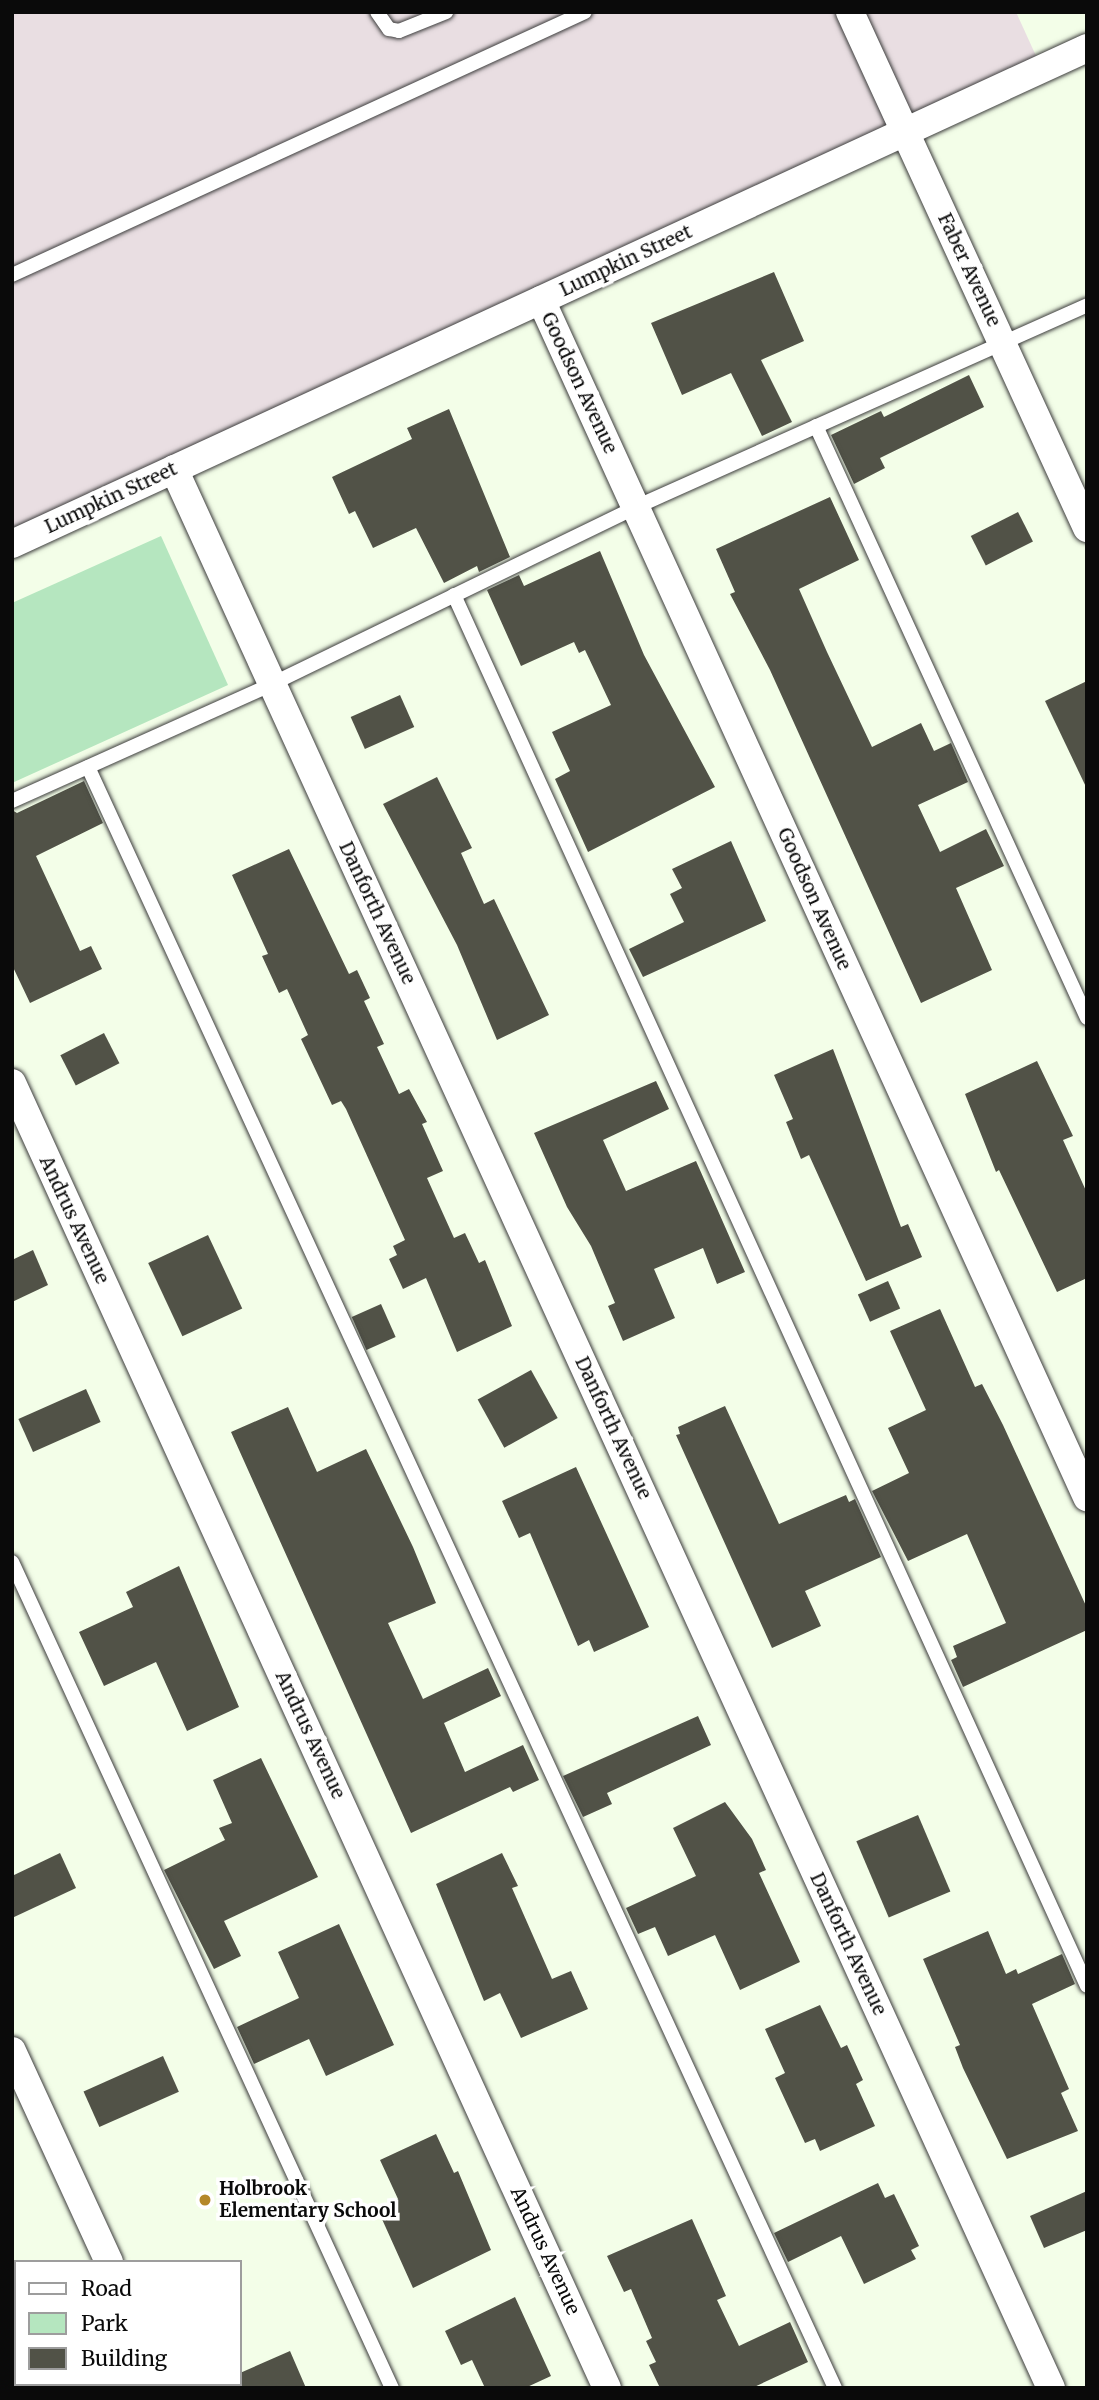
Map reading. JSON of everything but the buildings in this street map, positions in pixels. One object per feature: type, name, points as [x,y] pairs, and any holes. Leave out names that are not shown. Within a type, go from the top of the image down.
[{"type":"street","name":"Faber Avenue","points":[[850,12],[1087,528]]},
{"type":"street","name":"Lumpkin Street","points":[[12,544],[1087,48]]},
{"type":"street","name":"Goodson Avenue","points":[[541,300],[1087,1497]]},
{"type":"street","name":"Danforth Avenue","points":[[174,469],[1051,2388]]},
{"type":"street","name":"Andrus Avenue","points":[[12,1083],[607,2388]]},
{"type":"street","points":[[12,2051],[108,2260]]},
{"type":"lane","points":[[377,12],[388,29],[399,31],[446,12]]},
{"type":"lane","points":[[12,275],[585,12]]},
{"type":"lane","points":[[12,801],[272,684],[636,508],[1087,305]]},
{"type":"lane","points":[[816,426],[1087,1018]]},
{"type":"lane","points":[[454,595],[1087,1986]]},
{"type":"lane","points":[[88,767],[835,2388]]},
{"type":"lane","points":[[12,1562],[392,2388]]},
{"type":"shaded area","points":[[12,12],[1016,12],[1042,69],[12,544]]},
{"type":"green space","points":[[161,536],[228,685],[12,783],[12,603]]},
{"type":"place","name":"Holbrook Elementary School","points":[[205,2200]]}]
